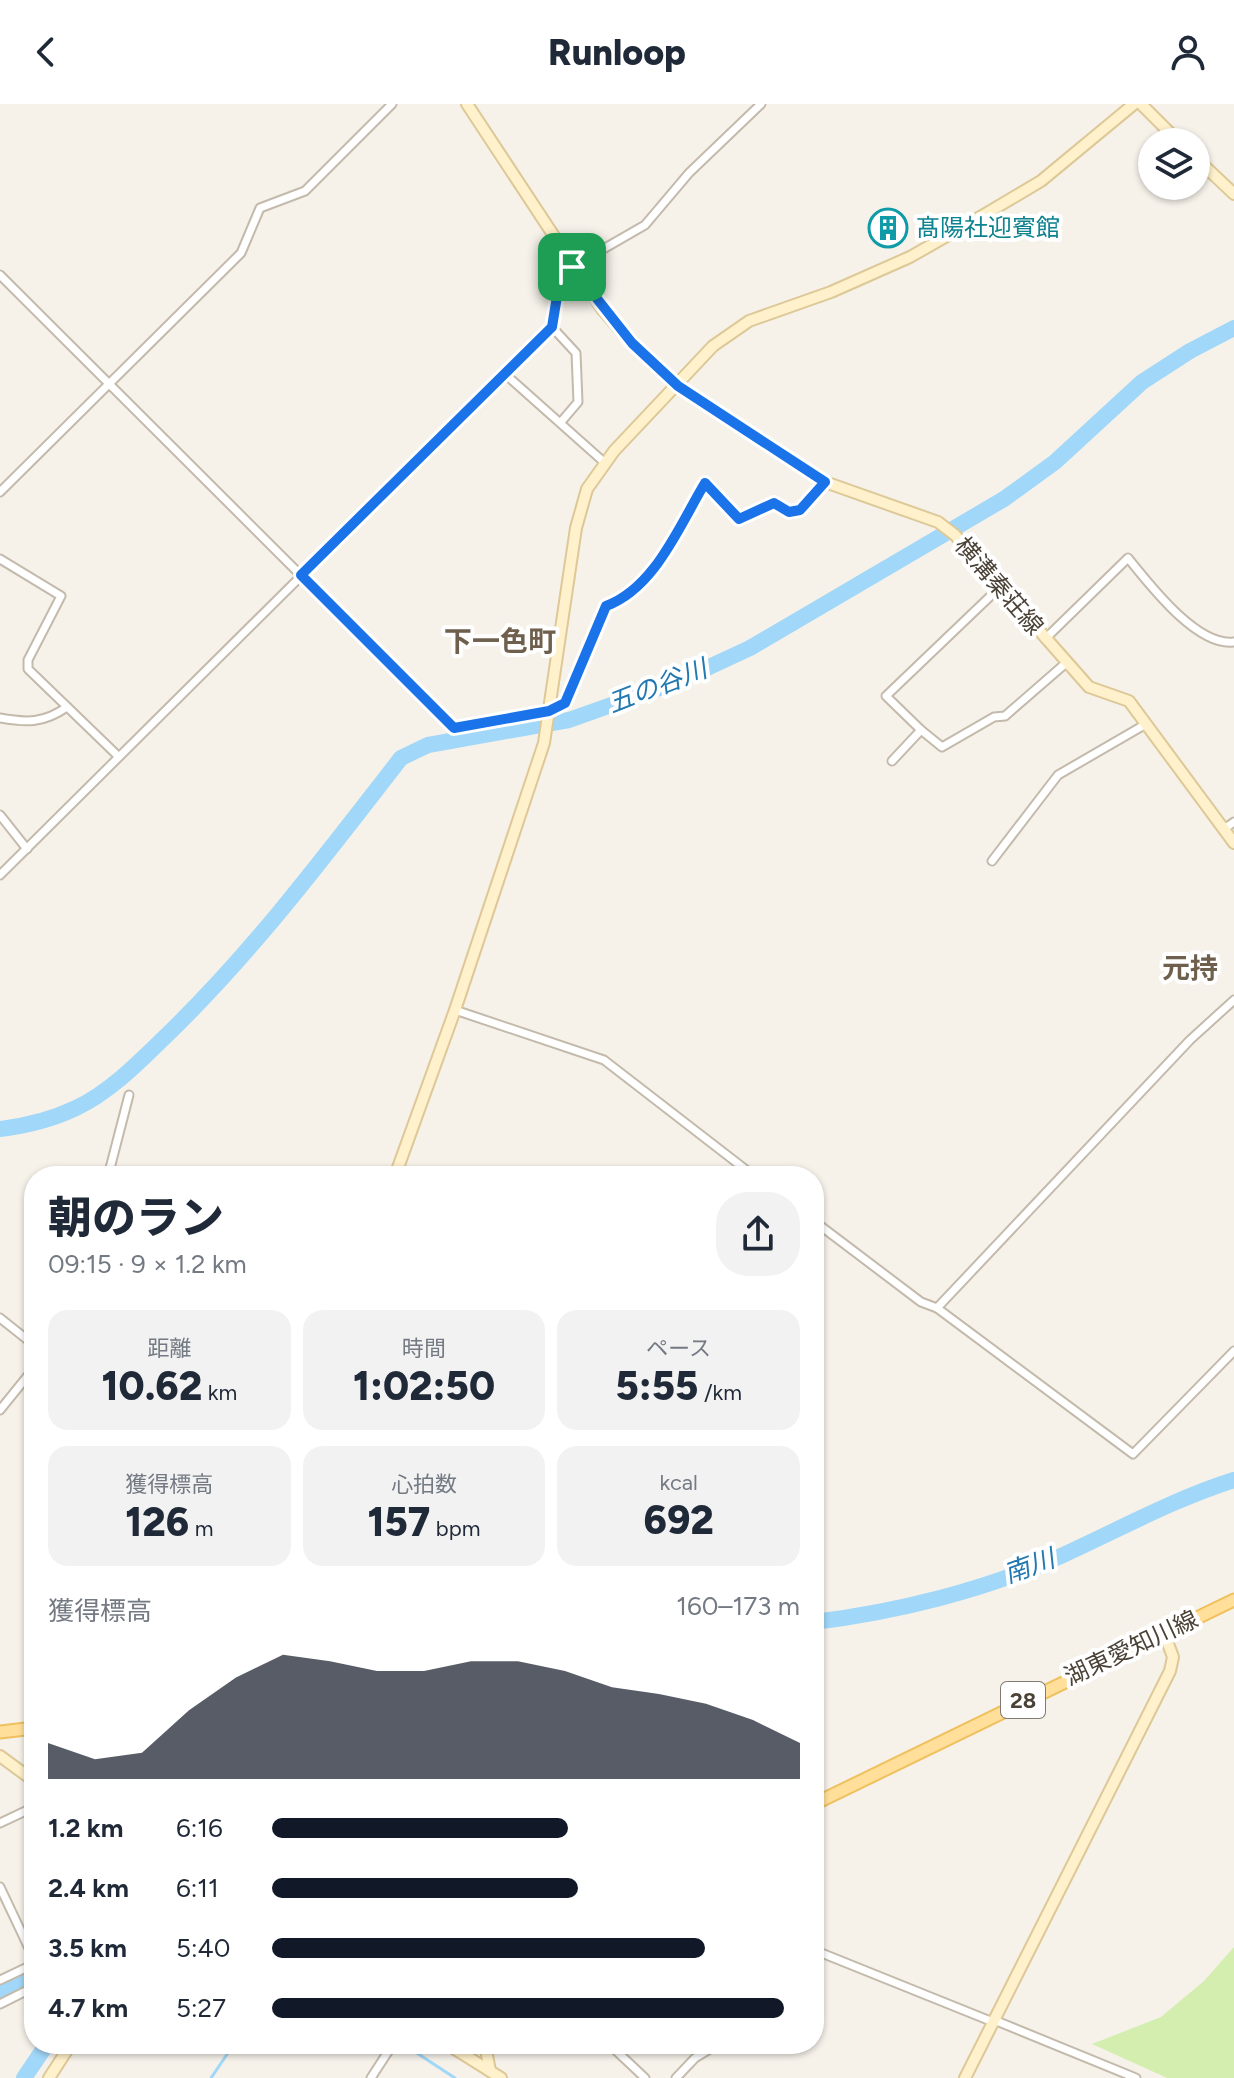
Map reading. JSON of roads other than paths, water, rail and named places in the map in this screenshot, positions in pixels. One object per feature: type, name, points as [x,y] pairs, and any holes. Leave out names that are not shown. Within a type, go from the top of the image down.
[{"type":"main road","name":"湖東愛知川線","points":[[824,1799],[1234,1600]]},
{"type":"main road","points":[[0,1732],[24,1729]]},
{"type":"street","points":[[0,492],[241,253],[260,208],[305,191],[392,104]]},
{"type":"street","name":"横溝秦荘線","points":[[467,104],[572,267],[632,343],[678,386],[825,482],[938,522],[955,535],[1089,687],[1129,701],[1229,825],[1234,843]]},
{"type":"street","points":[[0,875],[552,327],[559,284],[572,267],[645,225],[689,173],[761,104]]},
{"type":"street","points":[[399,1166],[455,1010],[544,743],[576,528],[587,489],[605,463],[713,346],[749,321],[817,297],[910,257],[1041,181],[1134,104]]},
{"type":"street","points":[[1141,104],[1165,128]]},
{"type":"street","points":[[1210,171],[1234,194]]},
{"type":"street","points":[[0,275],[454,728],[549,711],[565,703],[606,606],[628,598],[645,581],[705,483],[739,519],[774,503],[789,512],[800,510],[825,482]]},
{"type":"street","points":[[552,327],[576,353],[578,402],[561,422]]},
{"type":"street","points":[[504,373],[605,463]]},
{"type":"street","points":[[1045,639],[1128,558],[1155,590],[1199,632],[1234,642]]},
{"type":"street","points":[[0,559],[61,596],[28,660],[28,669],[118,756]]},
{"type":"street","points":[[1002,585],[886,696],[942,747],[994,717],[1005,716],[1066,663]]},
{"type":"street","points":[[0,718],[31,723],[53,716],[67,707]]},
{"type":"street","points":[[992,861],[1058,775],[1146,724]]},
{"type":"street","points":[[892,761],[921,730]]},
{"type":"street","points":[[0,815],[27,849]]},
{"type":"street","points":[[937,1308],[1190,1040],[1234,1000]]},
{"type":"street","points":[[455,1010],[604,1060],[741,1166]]},
{"type":"street","points":[[111,1166],[129,1095]]},
{"type":"street","points":[[824,1229],[921,1302],[937,1308],[1133,1454],[1234,1351]]},
{"type":"street","points":[[0,1318],[24,1337]]},
{"type":"street","points":[[0,1410],[24,1380]]},
{"type":"street","points":[[965,2078],[1170,1671],[1173,1657],[1164,1633]]},
{"type":"street","points":[[0,1756],[24,1774]]},
{"type":"street","points":[[0,1823],[24,1812]]},
{"type":"street","points":[[0,1887],[24,1940]]},
{"type":"street","points":[[824,1954],[1136,2078]]},
{"type":"street","points":[[0,1980],[24,1967]]},
{"type":"street","points":[[0,2004],[24,1992]]},
{"type":"street","points":[[49,2078],[65,2054]]},
{"type":"street","points":[[371,2078],[387,2054]]},
{"type":"street","points":[[464,2054],[501,2078]]},
{"type":"street","points":[[487,2054],[490,2071]]},
{"type":"street","points":[[620,2054],[645,2078]]},
{"type":"street","points":[[676,2078],[704,2054]]},
{"type":"waterway","name":"五の谷川","points":[[0,1129],[39,1122],[76,1108],[102,1093],[137,1063],[202,1000],[262,933],[401,758],[428,745],[569,720],[679,681],[750,648],[1004,499],[1055,462],[1142,382],[1190,351],[1234,328]]},
{"type":"waterway","name":"南川","points":[[824,1620],[909,1606],[1002,1579],[1061,1556],[1190,1496],[1234,1480]]},
{"type":"waterway","points":[[0,1994],[24,1983]]},
{"type":"waterway","name":"南川","points":[[24,2078],[40,2054]]},
{"type":"waterway","points":[[211,2078],[227,2054]]},
{"type":"waterway","points":[[418,2054],[455,2078]]},
{"type":"place","name":"髙陽社迎賓館","points":[[888,228]]},
{"type":"district","name":"下一色町","points":[[500,641]]},
{"type":"district","name":"元持","points":[[1190,968]]}]
